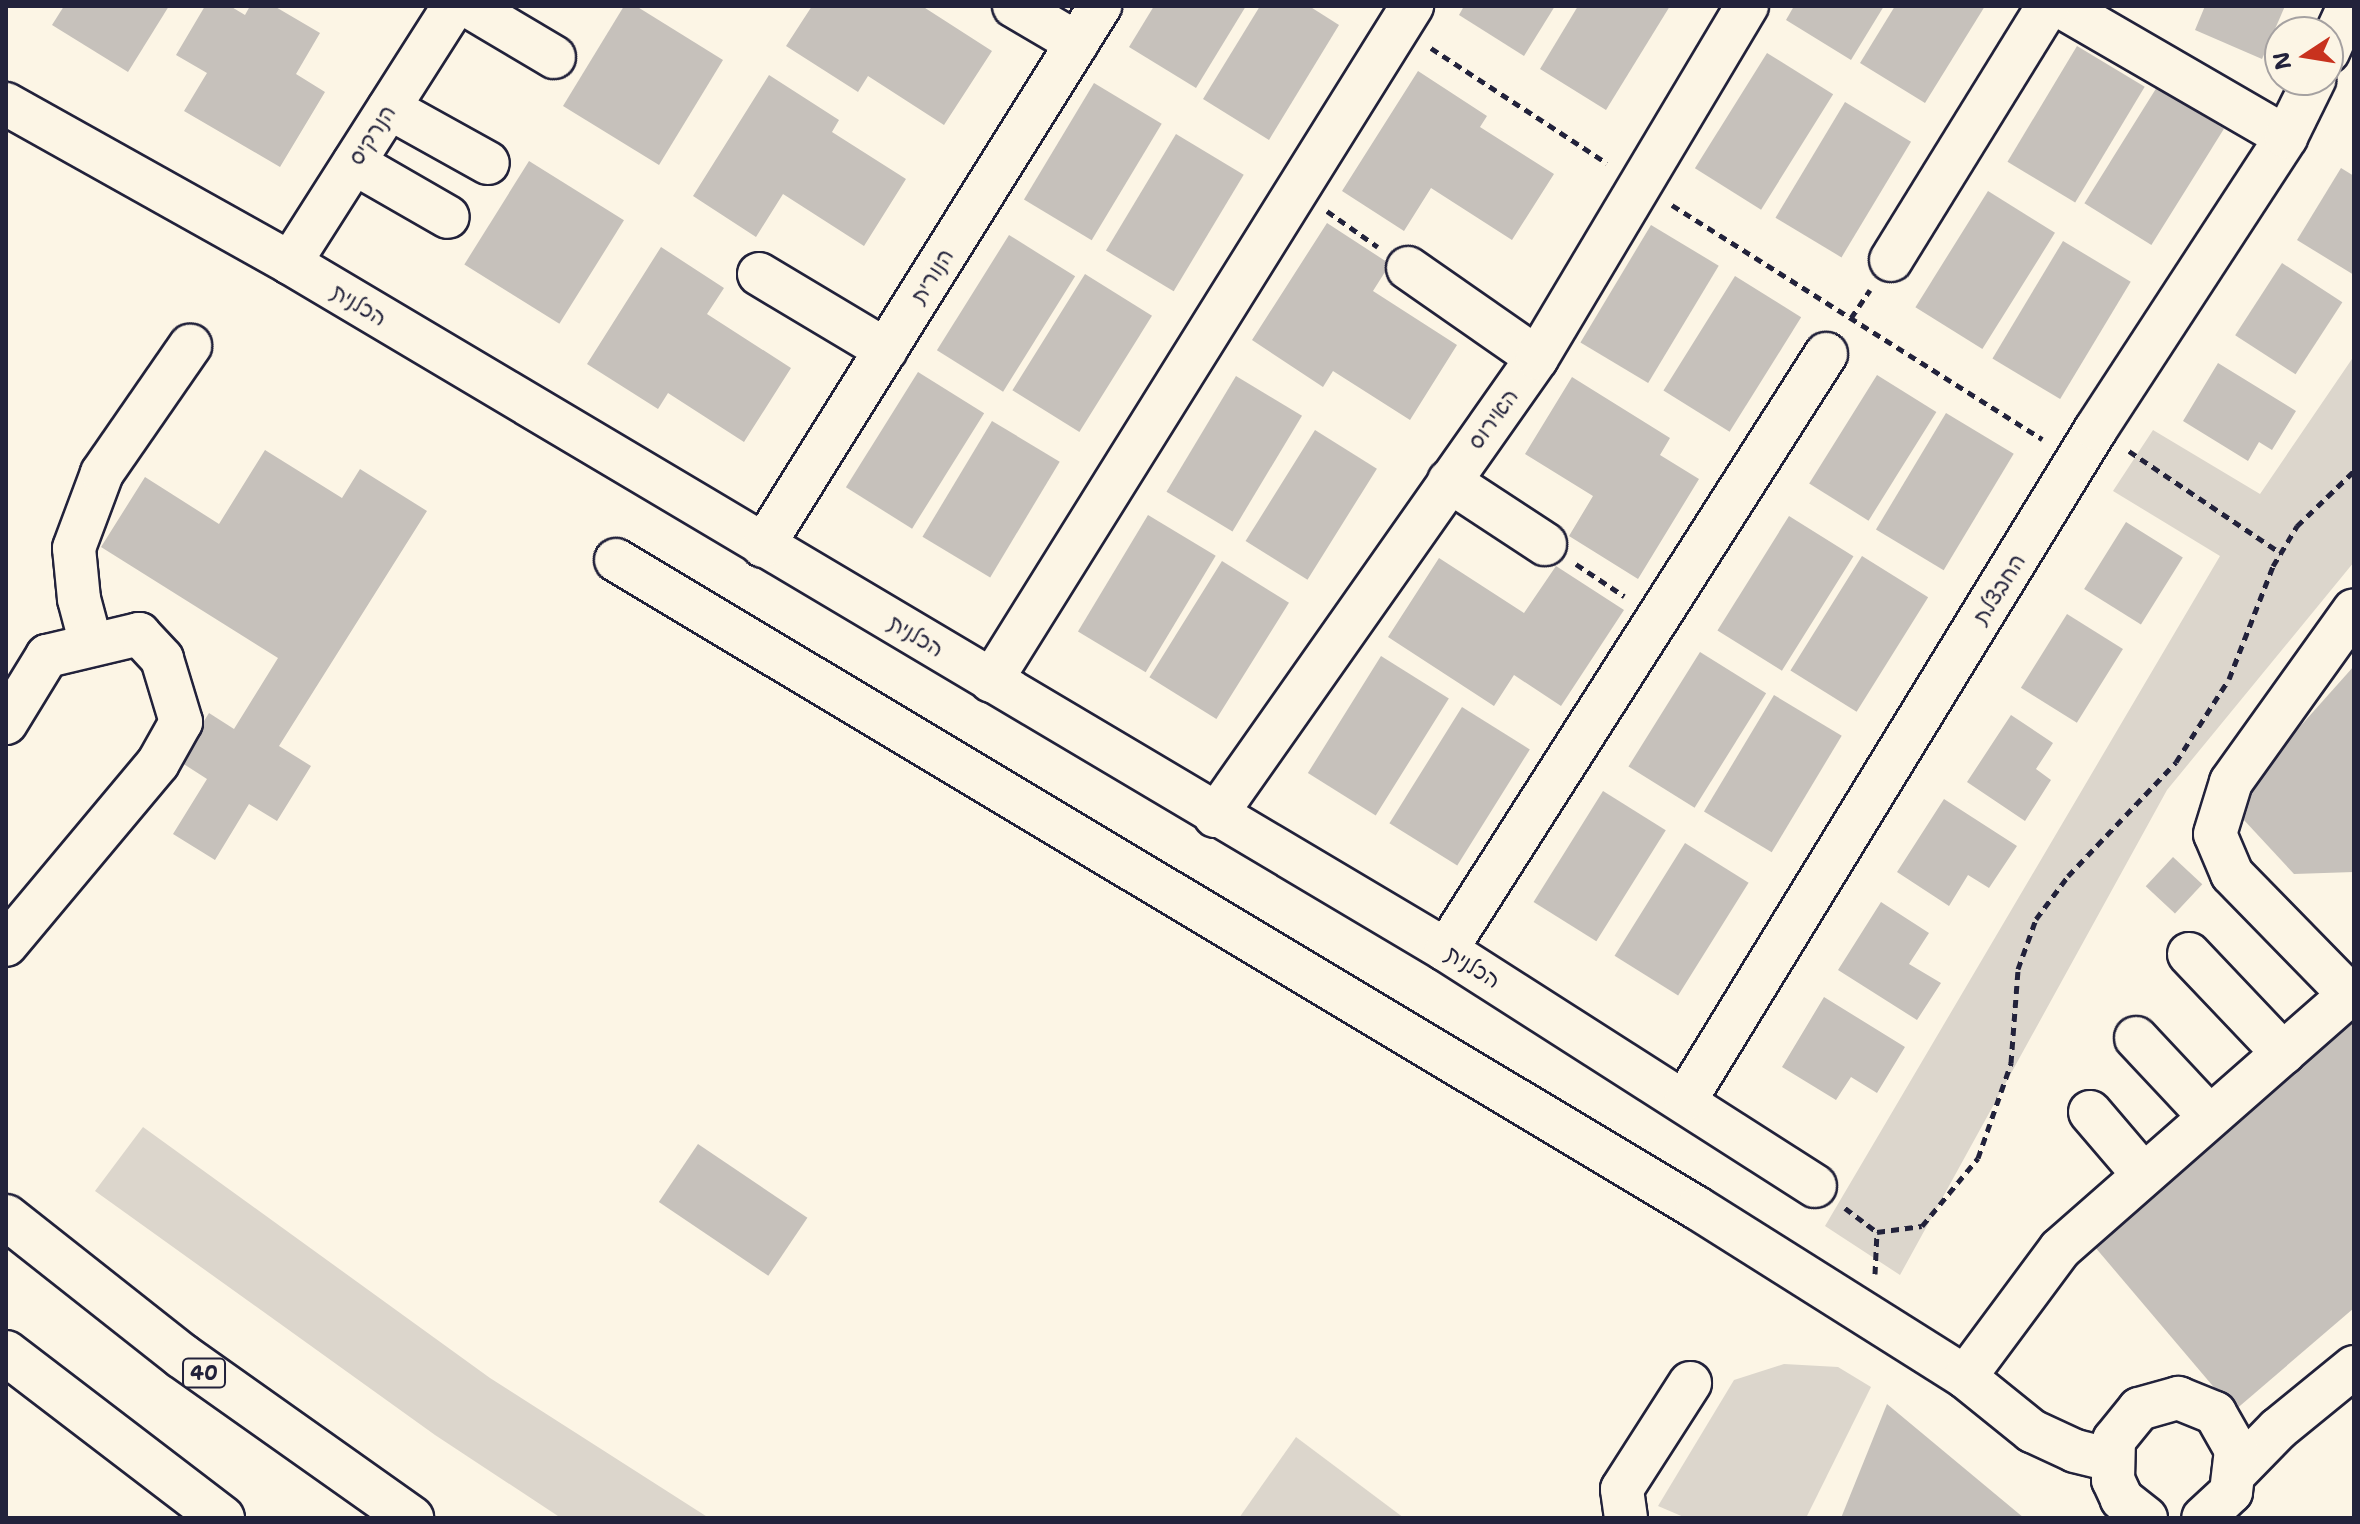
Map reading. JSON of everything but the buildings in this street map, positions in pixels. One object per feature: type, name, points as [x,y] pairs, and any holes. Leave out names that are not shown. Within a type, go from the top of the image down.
[{"type":"highway","name":"40","points":[[6,1217],[195,1366],[411,1518]]},
{"type":"highway","points":[[6,1353],[222,1518]]},
{"type":"street","name":"הנרקיס","points":[[290,263],[454,6]]},
{"type":"street","points":[[468,6],[554,57]]},
{"type":"street","points":[[1014,6],[1077,43]]},
{"type":"street","name":"הנורית","points":[[763,546],[1100,6]]},
{"type":"street","name":"האירוס","points":[[1215,816],[1537,358],[1747,6]]},
{"type":"street","points":[[1891,260],[2048,6]]},
{"type":"street","points":[[2060,6],[2286,137]]},
{"type":"street","points":[[991,681],[1405,16]]},
{"type":"street","name":"החבצלת","points":[[1686,1099],[2086,445],[2286,137],[2306,96]]},
{"type":"street","name":"הכלנית","points":[[6,104],[290,263],[1215,816],[1446,950],[1686,1099],[1815,1186]]},
{"type":"street","points":[[389,108],[488,163]]},
{"type":"street","points":[[354,163],[448,217]]},
{"type":"street","points":[[1408,268],[1537,358]]},
{"type":"street","points":[[759,274],[886,350]]},
{"type":"street","points":[[91,644],[74,548],[102,473],[190,346]]},
{"type":"street","points":[[1446,950],[1826,354]]},
{"type":"street","points":[[1449,481],[1545,544]]},
{"type":"street","points":[[616,560],[1697,1208],[1965,1377],[2032,1431],[2075,1451],[2111,1460]]},
{"type":"street","points":[[1965,1377],[2060,1249],[2352,993],[2232,874],[2215,834],[2231,782],[2354,610]]},
{"type":"street","points":[[10,704],[47,656],[139,634],[162,659],[181,722],[158,763],[14,930]]},
{"type":"street","points":[[2189,954],[2283,1053]]},
{"type":"street","points":[[2136,1038],[2209,1116]]},
{"type":"street","points":[[2090,1112],[2143,1174]]},
{"type":"street","points":[[2215,1413],[2246,1416],[2346,1374]]},
{"type":"street","points":[[2237,1471],[2346,1374]]},
{"type":"street","points":[[1626,1518],[1622,1489],[1690,1383]]},
{"type":"street","points":[[2146,1518],[2122,1499],[2111,1460],[2124,1422],[2158,1400],[2198,1402],[2215,1413],[2229,1430],[2237,1471],[2231,1492],[2203,1518]]},
{"type":"path","points":[[1405,16],[1641,185],[1852,317],[2281,553]]},
{"type":"path","points":[[1297,190],[1408,268]]},
{"type":"path","points":[[1826,354],[1891,260]]},
{"type":"path","points":[[1815,1186],[1877,1232],[1922,1226],[1953,1193],[1978,1158],[2011,1063],[2018,969],[2036,919],[2068,876],[2176,762],[2210,713],[2281,553],[2297,526],[2354,471]]},
{"type":"path","points":[[1545,544],[1658,618]]},
{"type":"shaded area","points":[[2354,356],[2354,562],[2167,790],[1900,1275],[1825,1226],[2220,556],[2113,491],[2153,430],[2260,494]]},
{"type":"shaded area","points":[[143,1127],[490,1378],[709,1518],[561,1518],[435,1435],[95,1191]]},
{"type":"shaded area","points":[[1784,1364],[1838,1367],[1871,1387],[1806,1518],[1686,1518],[1658,1506],[1734,1380]]},
{"type":"shaded area","points":[[1296,1437],[1404,1518],[1239,1518]]}]
